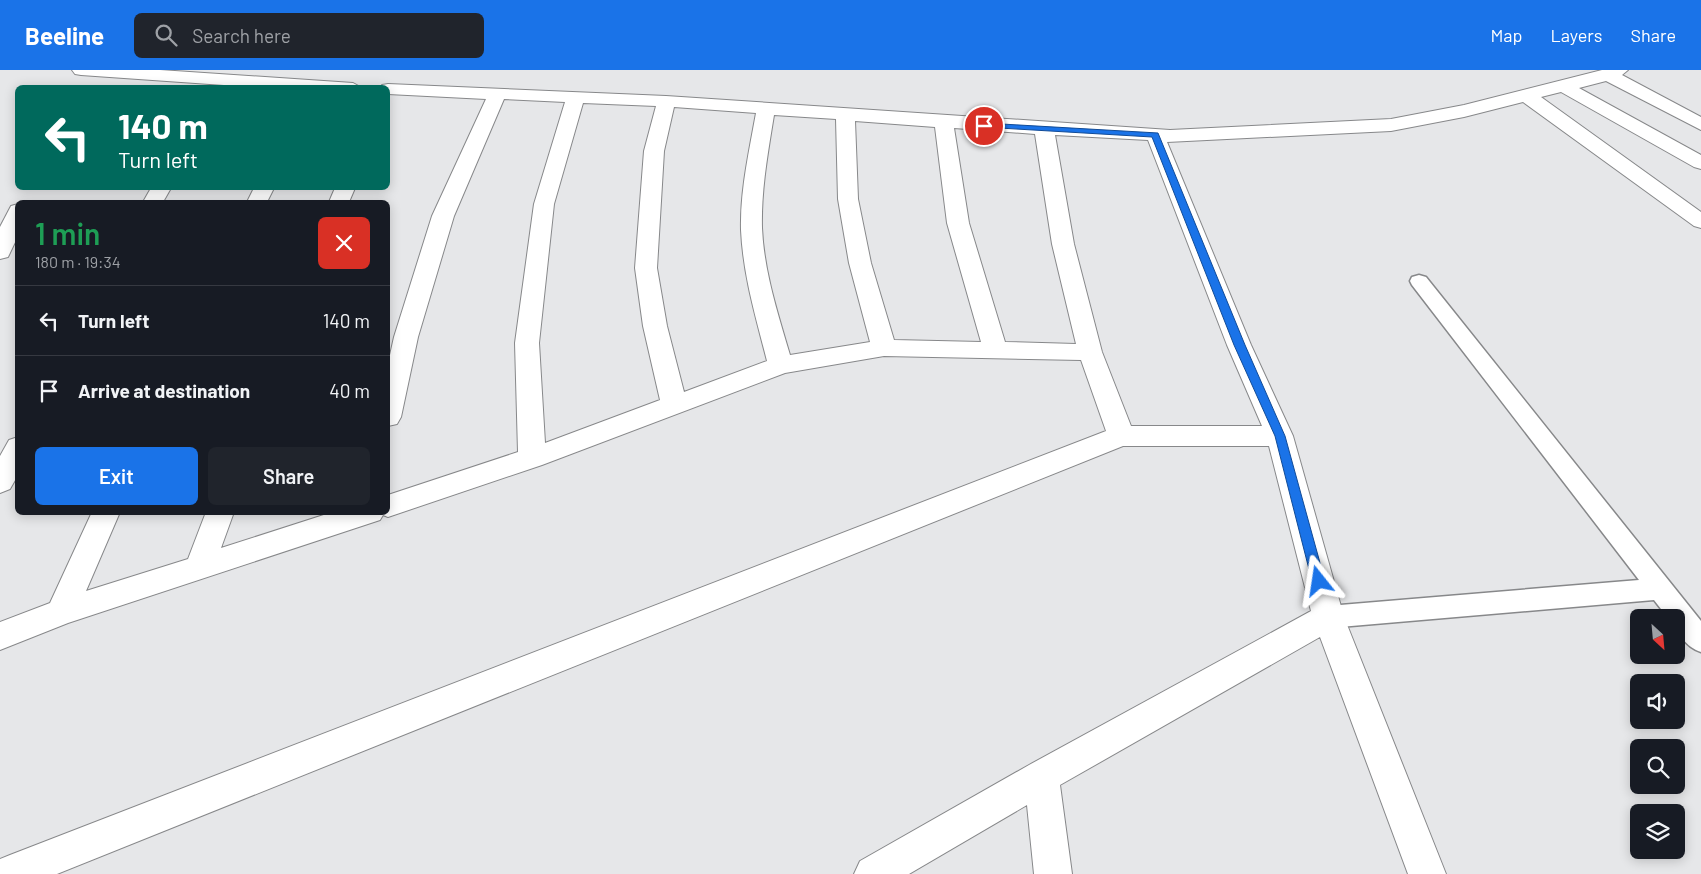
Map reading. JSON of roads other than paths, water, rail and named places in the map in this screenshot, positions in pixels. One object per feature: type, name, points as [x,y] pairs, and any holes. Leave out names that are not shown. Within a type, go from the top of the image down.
[{"type":"street","points":[[72,85],[80,70],[222,83],[270,85]]},
{"type":"street","points":[[390,94],[497,94],[666,101],[944,123],[1162,136],[1213,136],[1391,125],[1464,111],[1527,96],[1613,72],[1701,124]]},
{"type":"street","points":[[1563,86],[1701,163]]},
{"type":"street","points":[[390,408],[406,336],[442,216],[497,94]]},
{"type":"street","points":[[1527,96],[1701,222]]},
{"type":"street","points":[[532,458],[527,343],[544,204],[574,98]]},
{"type":"street","points":[[666,101],[654,151],[646,268],[655,326],[674,404]]},
{"type":"street","points":[[766,109],[754,173],[752,245],[761,298],[781,365]]},
{"type":"street","points":[[845,115],[848,199],[860,263],[884,348]]},
{"type":"street","points":[[944,123],[958,224],[995,349]]},
{"type":"street","points":[[1044,129],[1063,244],[1090,352],[1121,436]]},
{"type":"street","points":[[1162,136],[1240,345],[1280,436],[1328,617],[1427,874]]},
{"type":"street","points":[[0,252],[15,216]]},
{"type":"street","points":[[390,505],[532,458],[781,365],[884,348],[1090,352]]},
{"type":"street","points":[[10,874],[55,863],[1121,436],[1280,436]]},
{"type":"street","points":[[0,482],[15,453]]},
{"type":"street","points":[[61,612],[105,515]]},
{"type":"street","points":[[200,566],[219,515]]},
{"type":"street","points":[[0,636],[61,612],[359,515]]},
{"type":"street","points":[[873,874],[1041,777],[1328,617]]},
{"type":"street","points":[[1041,777],[1053,874]]},
{"type":"lane","points":[[1419,281],[1701,641]]},
{"type":"lane","points":[[1328,617],[1660,589]]}]
